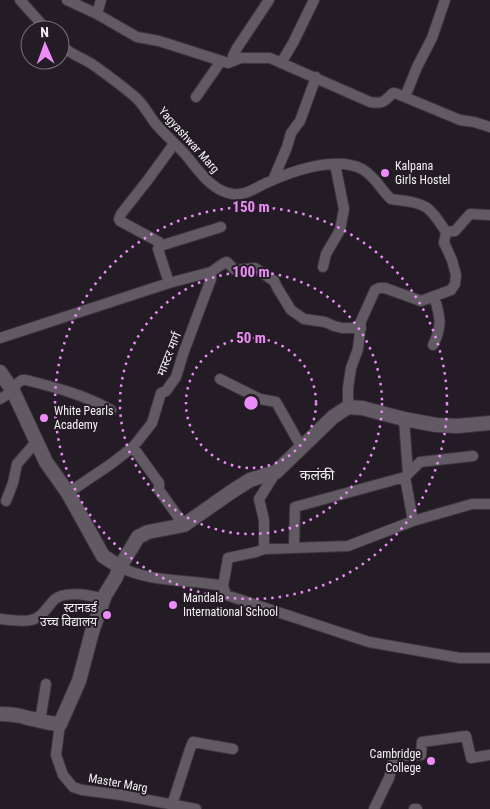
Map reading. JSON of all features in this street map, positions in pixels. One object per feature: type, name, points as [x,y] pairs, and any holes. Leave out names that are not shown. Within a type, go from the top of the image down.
[{"type":"street","points":[[20,0],[38,20]]},
{"type":"street","points":[[67,0],[97,14],[137,37],[159,41],[228,63],[241,58],[270,58],[370,102],[378,104],[384,102],[393,93],[398,93],[460,120],[490,127]]},
{"type":"street","points":[[97,14],[100,0]]},
{"type":"street","points":[[233,61],[236,48],[266,4],[254,0]]},
{"type":"street","points":[[281,63],[294,43],[314,0]]},
{"type":"street","points":[[405,97],[417,67],[432,38],[445,0]]},
{"type":"street","name":"Yagyashwar Marg","points":[[70,53],[90,63],[136,97],[174,144],[210,183],[224,192],[234,195],[243,194],[273,180],[309,167],[335,164],[353,166],[375,178],[391,198],[420,203],[428,207],[446,232]]},
{"type":"street","points":[[196,97],[221,61]]},
{"type":"street","points":[[273,180],[291,133],[300,121],[316,77]]},
{"type":"street","points":[[169,282],[158,249],[160,246],[159,242],[124,224],[119,219],[120,214],[148,181],[174,144]]},
{"type":"street","points":[[323,267],[326,254],[340,230],[344,209],[335,164]]},
{"type":"street","points":[[348,407],[351,368],[358,349],[361,321],[375,290],[385,288],[420,301],[450,290],[455,284],[456,275],[444,243],[446,232],[455,230],[470,214],[490,215]]},
{"type":"street","points":[[160,246],[221,227]]},
{"type":"street","points":[[0,338],[169,282],[211,272],[227,262],[235,270],[255,268],[274,281],[292,310],[304,319],[325,322],[342,328],[361,328]]},
{"type":"street","name":"मास्टर मार्ग","points":[[68,493],[133,447],[152,423],[161,393],[166,391],[176,377],[211,279],[211,272]]},
{"type":"street","points":[[433,345],[440,324],[434,296]]},
{"type":"street","points":[[0,372],[12,390],[46,462],[68,493],[103,556],[120,567],[142,575],[205,582],[223,586]]},
{"type":"street","points":[[220,379],[260,399],[276,402],[302,448]]},
{"type":"street","points":[[0,399],[22,380],[26,380],[101,404],[111,410]]},
{"type":"street","points":[[264,549],[264,520],[259,499],[276,472],[333,416],[348,407],[362,408],[436,425],[457,426],[490,423]]},
{"type":"street","points":[[404,419],[406,475],[413,521]]},
{"type":"street","points":[[6,501],[13,483],[17,464],[36,442]]},
{"type":"street","points":[[133,447],[159,483],[159,490],[184,525]]},
{"type":"street","points":[[294,547],[295,507],[406,475],[420,462],[474,456]]},
{"type":"street","points":[[0,714],[14,715],[50,724],[60,724],[78,681],[103,599],[138,537],[148,532],[184,525],[250,480],[276,472]]},
{"type":"street","points":[[490,504],[472,504],[413,521],[348,546],[264,549],[228,558],[223,586],[226,595],[369,642],[460,658],[490,658]]},
{"type":"street","points":[[0,620],[31,620],[42,615],[56,599],[63,595],[87,595],[103,599]]},
{"type":"street","points":[[40,721],[46,684]]},
{"type":"street","name":"Master Marg","points":[[60,724],[56,754],[64,775],[73,787],[196,809]]},
{"type":"street","points":[[374,809],[389,778],[394,756],[421,756],[422,742],[466,736],[471,758],[490,756]]},
{"type":"street","points":[[172,805],[193,742],[234,749]]},
{"type":"place","name":"Kalpana Girls Hostel","points":[[385,173]]},
{"type":"place","name":"White Pearls Academy","points":[[44,418]]},
{"type":"place","name":"Mandala International School","points":[[173,605]]},
{"type":"place","name":"स्टानडर्ड उच्च विद्यालय","points":[[107,615]]},
{"type":"place","name":"Cambridge College","points":[[431,761]]},
{"type":"district","name":"कलंकी","points":[[317,475]]}]
